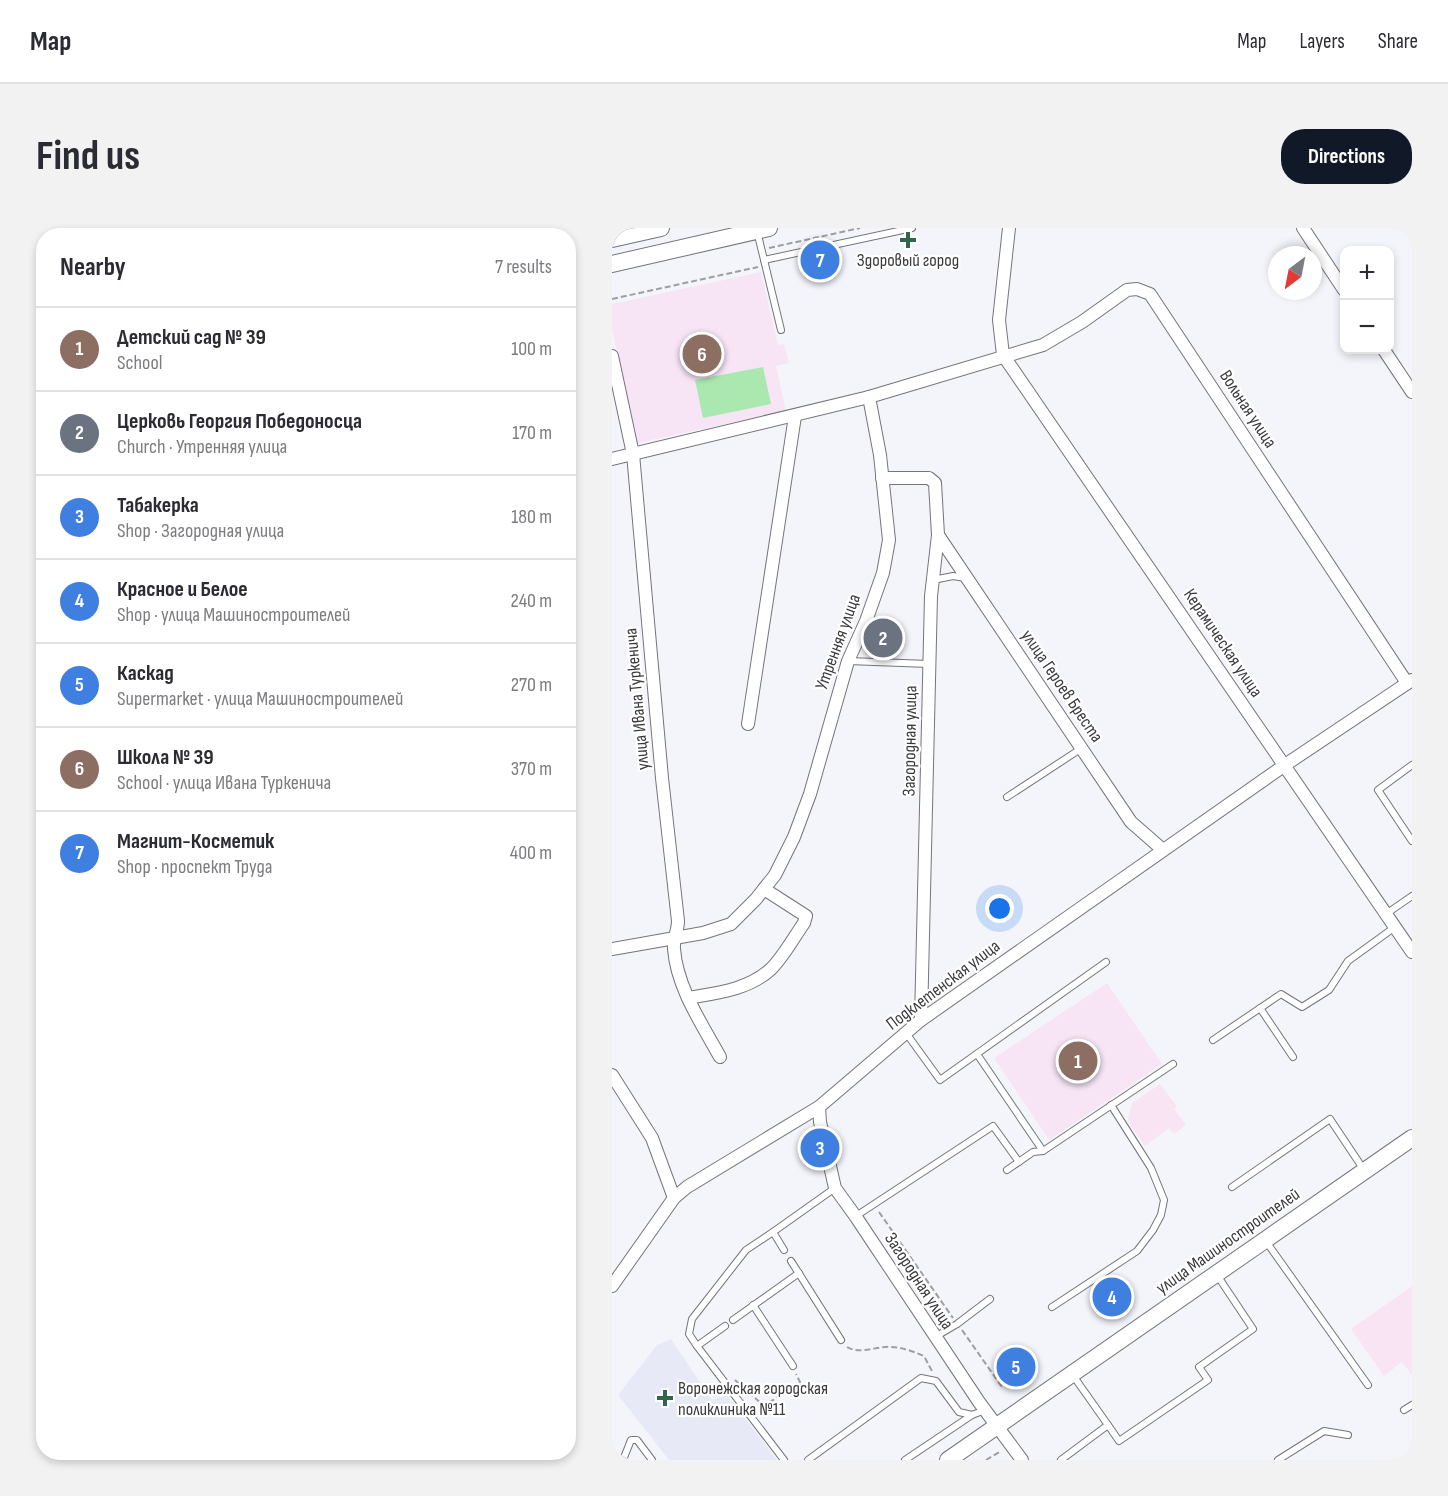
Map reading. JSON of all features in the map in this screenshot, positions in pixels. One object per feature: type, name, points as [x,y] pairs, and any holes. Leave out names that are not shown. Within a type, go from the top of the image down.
[{"type":"street","points":[[612,239],[661,228]]},
{"type":"street","points":[[670,228],[666,240],[671,246],[679,249]]},
{"type":"street","points":[[612,459],[869,397],[1003,355],[999,320],[1009,228]]},
{"type":"street","points":[[1303,228],[1340,285]]},
{"type":"street","points":[[612,264],[763,229]]},
{"type":"street","points":[[612,243],[618,250],[617,259],[612,264]]},
{"type":"street","name":"Вольная улица","points":[[1003,355],[1043,345],[1082,322],[1127,290],[1137,289],[1150,294],[1409,681]]},
{"type":"street","points":[[1387,354],[1412,393]]},
{"type":"street","name":"Керамическая улица","points":[[1003,355],[1412,952]]},
{"type":"street","name":"улица Ивана Туркенича","points":[[612,357],[633,454],[662,778],[678,921],[678,931],[674,939]]},
{"type":"street","name":"Утренняя улица","points":[[612,949],[703,933],[731,924],[775,876],[794,837],[810,794],[848,661],[866,621],[883,573],[889,540],[880,454],[869,397]]},
{"type":"street","points":[[748,724],[795,416]]},
{"type":"street","name":"Загородная улица","points":[[882,478],[929,478],[935,483],[938,535],[933,580],[930,664],[921,1020]]},
{"type":"street","name":"улица Героев Бреста","points":[[938,535],[1131,822],[1163,850]]},
{"type":"street","name":"Подклетенская улица","points":[[612,1286],[674,1198],[687,1187],[819,1107],[921,1020],[1409,681]]},
{"type":"street","points":[[688,998],[729,991],[754,980],[771,968],[804,923],[806,916],[799,910],[764,889]]},
{"type":"street","points":[[674,939],[677,967],[688,998],[720,1057]]},
{"type":"street","points":[[612,1076],[652,1138],[674,1198]]},
{"type":"street","name":"Загородная улица","points":[[819,1107],[820,1122],[835,1188],[985,1410],[1022,1460]]},
{"type":"street","name":"улица Машиностроителей","points":[[948,1460],[1412,1138]]},
{"type":"lane","points":[[764,260],[912,228]]},
{"type":"lane","points":[[763,229],[762,249],[781,330]]},
{"type":"lane","points":[[933,580],[953,576],[966,579]]},
{"type":"lane","points":[[848,661],[930,664]]},
{"type":"lane","points":[[1007,797],[1082,748]]},
{"type":"lane","points":[[1412,765],[1378,790],[1412,841]]},
{"type":"lane","points":[[1386,914],[1412,896]]},
{"type":"lane","points":[[1213,1040],[1281,994],[1302,1008],[1329,990],[1348,961],[1395,927]]},
{"type":"lane","points":[[906,1032],[940,1080],[1106,962]]},
{"type":"lane","points":[[1260,1008],[1293,1057]]},
{"type":"lane","points":[[977,1054],[1042,1151]]},
{"type":"lane","points":[[1007,1170],[1033,1152],[1042,1151],[1173,1064]]},
{"type":"lane","points":[[1052,1307],[1137,1251],[1161,1215],[1164,1200],[1151,1168],[1111,1105]]},
{"type":"lane","points":[[1232,1187],[1330,1119],[1364,1171]]},
{"type":"lane","points":[[856,1217],[993,1126],[1018,1162]]},
{"type":"lane","points":[[784,1460],[689,1334],[692,1319],[746,1250],[835,1188]]},
{"type":"lane","points":[[773,1232],[784,1250]]},
{"type":"lane","points":[[1265,1239],[1368,1385]]},
{"type":"lane","points":[[791,1261],[841,1340]]},
{"type":"lane","points":[[733,1320],[799,1273]]},
{"type":"lane","points":[[1072,1373],[1119,1441],[1208,1380],[1199,1367],[1253,1329],[1216,1273]]},
{"type":"lane","points":[[935,1337],[957,1324],[990,1299]]},
{"type":"lane","points":[[753,1305],[793,1366]]},
{"type":"lane","points":[[697,1346],[725,1326]]},
{"type":"lane","points":[[808,1460],[921,1378],[936,1381],[959,1412],[972,1415]]},
{"type":"lane","points":[[1404,1410],[1412,1405]]},
{"type":"lane","points":[[905,1460],[972,1415],[985,1410]]},
{"type":"lane","points":[[1061,1460],[1108,1425]]},
{"type":"lane","points":[[1278,1460],[1324,1431],[1348,1435]]},
{"type":"lane","points":[[623,1460],[630,1440],[637,1440],[652,1460]]},
{"type":"path","points":[[612,299],[758,267],[756,251],[860,228]]},
{"type":"path","points":[[874,1205],[1002,1387]]},
{"type":"path","points":[[841,1340],[848,1348],[856,1351],[887,1347],[908,1350],[924,1356],[930,1364],[936,1381]]},
{"type":"path","points":[[731,1376],[764,1406],[800,1382],[793,1366]]},
{"type":"path","points":[[986,1460],[1000,1450]]},
{"type":"shaded area","points":[[761,272],[778,345],[784,344],[789,363],[776,366],[786,411],[638,443],[612,329],[612,304]]},
{"type":"shaded area","points":[[1107,983],[1162,1064],[1049,1140],[994,1058]]},
{"type":"shaded area","points":[[1160,1084],[1177,1106],[1174,1109],[1186,1125],[1174,1134],[1169,1128],[1145,1146],[1128,1119],[1132,1103]]},
{"type":"shaded area","points":[[1412,1286],[1412,1375],[1402,1362],[1384,1376],[1351,1329]]},
{"type":"shaded area","name":"Воронежская городская поликлиника №11","points":[[671,1339],[712,1400],[727,1395],[777,1460],[669,1460],[618,1395],[657,1345]]},
{"type":"green space","points":[[763,367],[771,404],[703,418],[695,380]]},
{"type":"place","name":"Здоровый город","points":[[908,240]]},
{"type":"place","name":"Магнит-Косметик","points":[[820,260]]},
{"type":"place","name":"Школа № 39","points":[[702,354]]},
{"type":"place","name":"Церковь Георгия Победоносца","points":[[883,638]]},
{"type":"place","name":"Детский сад № 39","points":[[1078,1061]]},
{"type":"place","name":"Табакерка","points":[[820,1148]]},
{"type":"place","name":"Красное и Белое","points":[[1112,1297]]},
{"type":"place","name":"Каскад","points":[[1016,1367]]},
{"type":"place","name":"Воронежская городская поликлиника №11","points":[[665,1398]]}]
